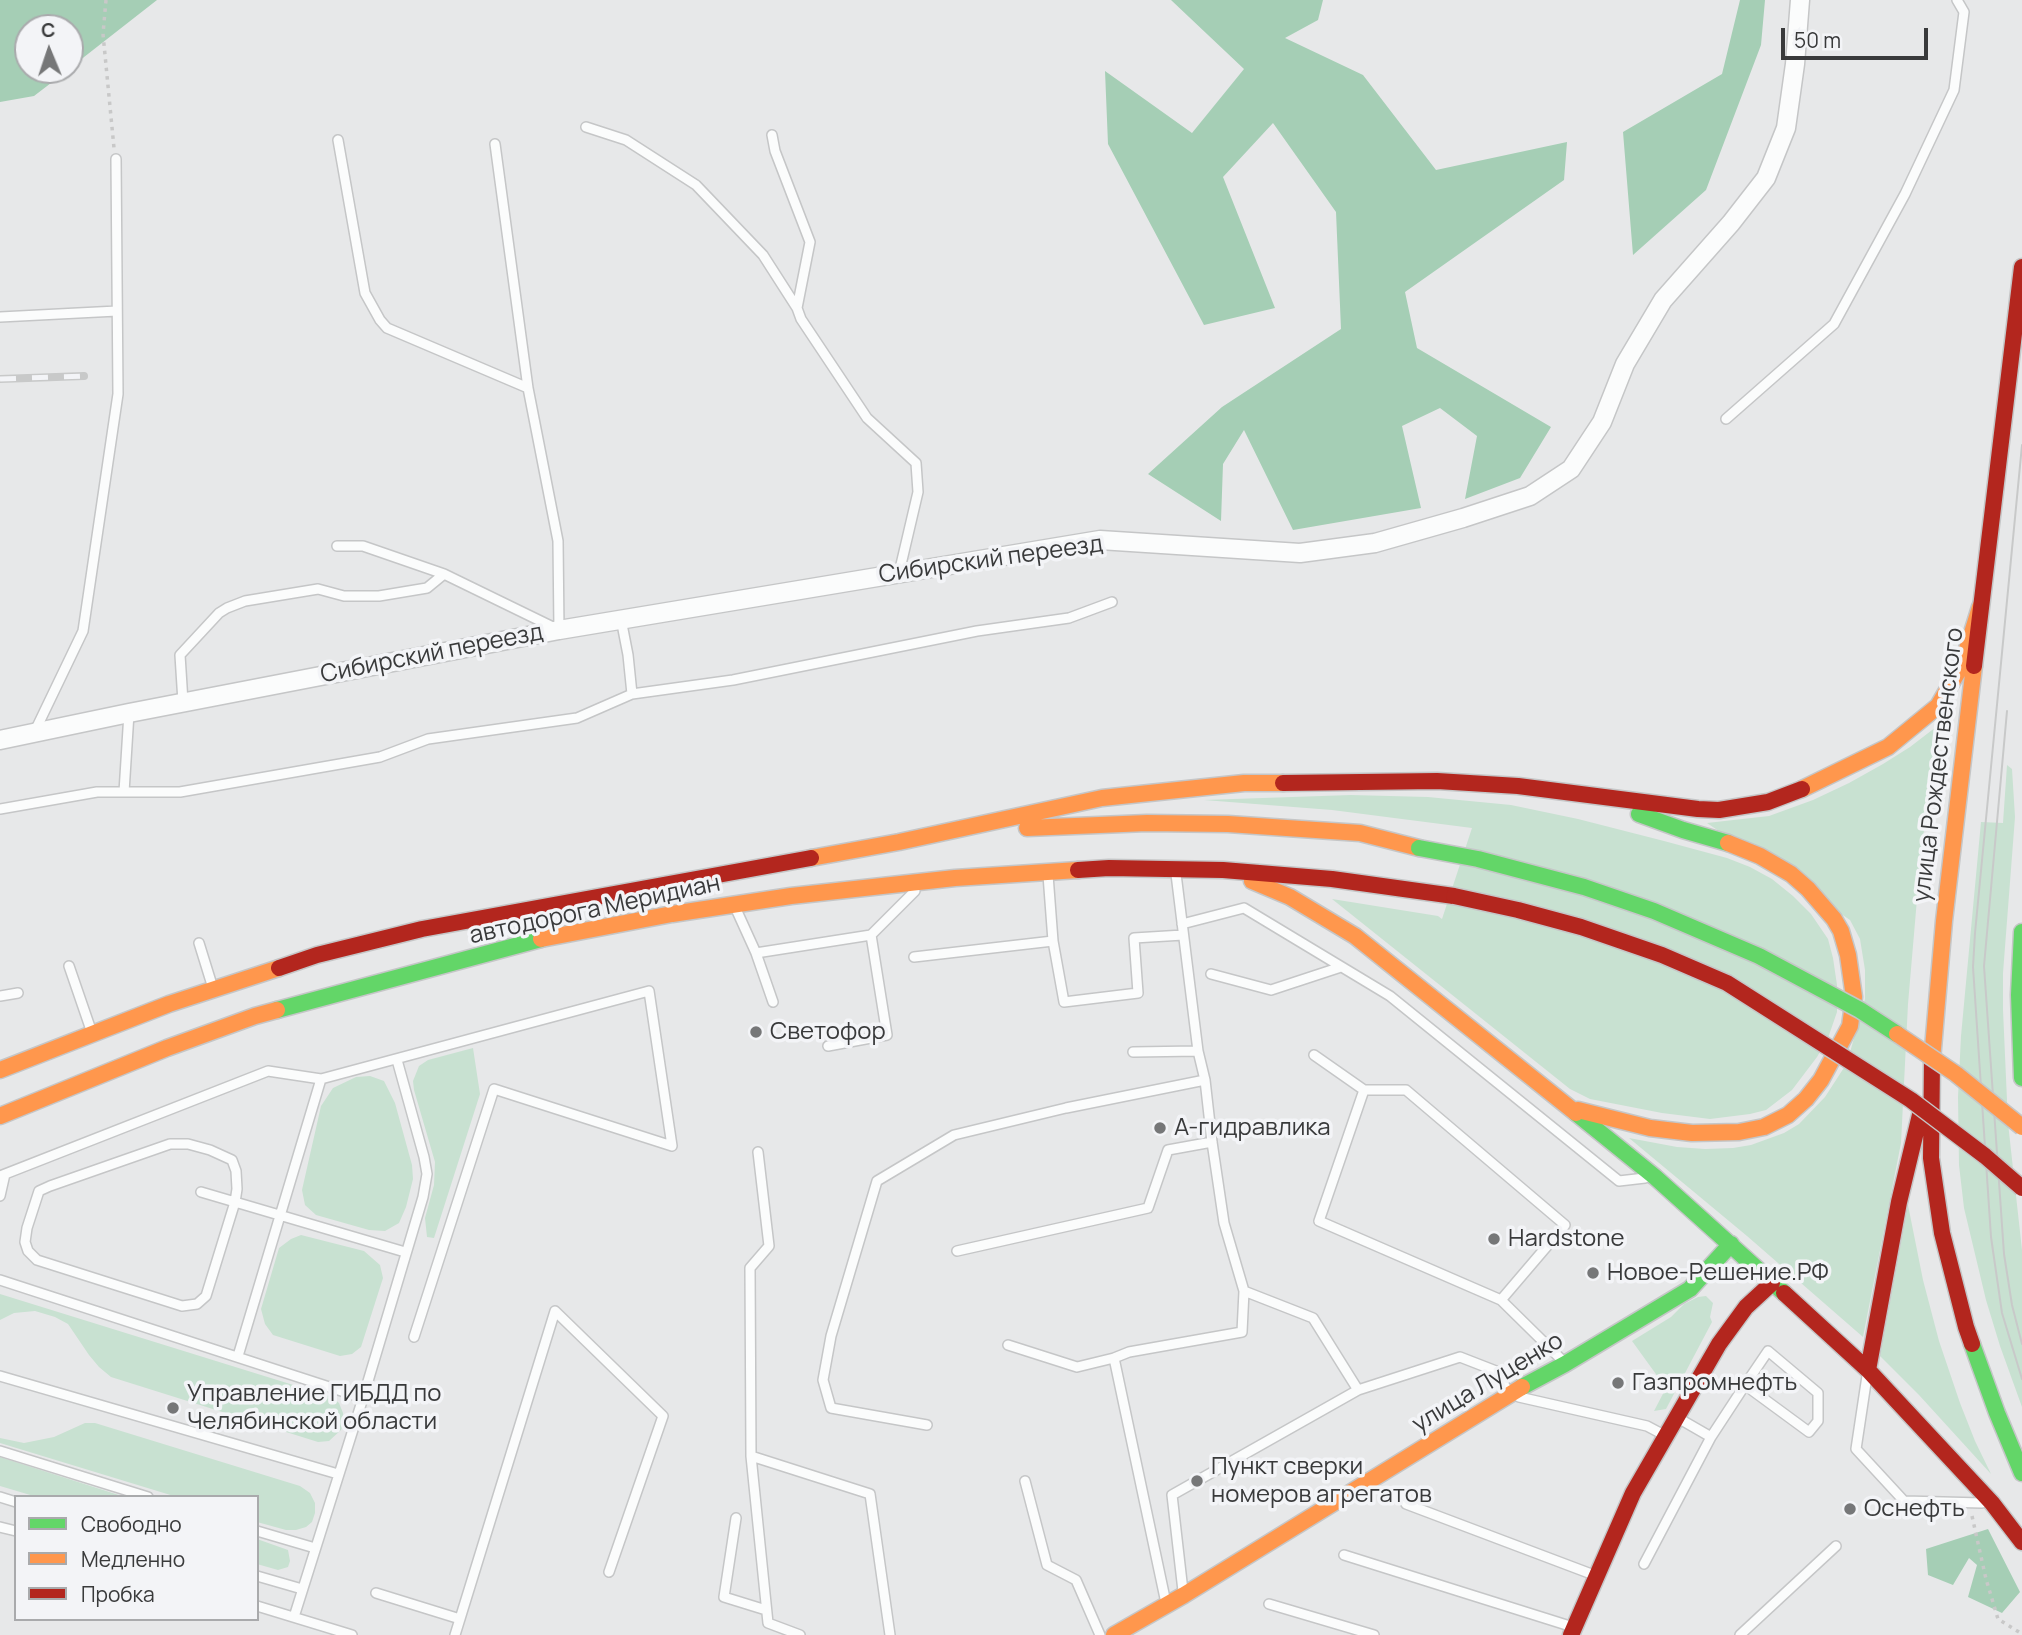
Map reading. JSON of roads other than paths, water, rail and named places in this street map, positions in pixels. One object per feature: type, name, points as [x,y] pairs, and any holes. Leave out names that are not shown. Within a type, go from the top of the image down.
[{"type":"main road","name":"улица Рождественского","points":[[2022,267],[1944,921],[1932,1065],[1931,1158],[1950,1269],[1969,1335],[2022,1473]]},
{"type":"main road","points":[[899,842],[1102,798],[1244,783],[1483,782],[1672,807],[1719,810],[1756,805],[1835,775],[1888,747],[1938,706],[1962,665],[1980,607]]},
{"type":"main road","points":[[1569,1107],[1650,1128],[1692,1133],[1739,1132],[1764,1127],[1788,1115],[1821,1080],[1850,1026],[1854,998],[1848,955],[1841,932],[1825,907],[1791,874],[1734,845],[1588,796]]},
{"type":"main road","points":[[899,842],[1042,827],[1201,824],[1360,833],[1478,859],[1584,887],[1654,911],[1759,956],[1860,1010],[1956,1074],[2022,1127]]},
{"type":"main road","name":"автодорога Меридиан","points":[[0,1070],[169,1004],[317,955],[422,929],[564,901],[899,842]]},
{"type":"main road","name":"автодорога Меридиан","points":[[0,1116],[167,1048],[267,1012],[552,936],[734,904],[925,881],[1109,868],[1223,870],[1332,880],[1454,896],[1581,927],[1662,955],[1727,983],[1912,1100],[2022,1188]]},
{"type":"main road","points":[[1223,870],[1290,897],[1354,936],[1408,976],[1655,1177],[1868,1370],[1992,1503],[2022,1542]]},
{"type":"main road","points":[[2022,932],[2022,1078]]},
{"type":"main road","points":[[1868,1370],[1899,1202],[1932,1065]]},
{"type":"main road","name":"улица Луценко","points":[[1114,1635],[1184,1595],[1509,1394],[1566,1364],[1690,1289],[1731,1244]]},
{"type":"main road","points":[[1572,1631],[1633,1493],[1719,1344],[1746,1307],[1772,1283]]},
{"type":"street","name":"Сибирский переезд","points":[[0,740],[559,630],[1100,540],[1300,553],[1375,543],[1530,496],[1571,469],[1602,422],[1625,364],[1663,300],[1731,223],[1766,178],[1786,128],[1800,0]]},
{"type":"lane","points":[[1726,419],[1835,324],[1905,194],[1954,90],[1964,12],[1957,0]]},
{"type":"lane","points":[[586,127],[626,140],[695,185],[763,255],[866,418],[916,463],[918,492],[899,573]]},
{"type":"lane","points":[[772,135],[775,151],[810,242],[797,309]]},
{"type":"lane","points":[[338,140],[365,293],[380,320],[387,328],[528,388]]},
{"type":"lane","points":[[337,546],[363,546],[444,575],[559,630],[558,541],[528,388],[495,144]]},
{"type":"lane","points":[[34,733],[83,631],[118,394],[116,159]]},
{"type":"lane","points":[[0,317],[117,311]]},
{"type":"lane","points":[[183,702],[180,655],[219,613],[227,608],[245,601],[318,589],[345,596],[379,596],[427,588],[444,575]]},
{"type":"lane","points":[[0,809],[97,792],[180,792],[380,757],[428,739],[577,718],[632,694],[733,680],[977,631],[1069,618],[1112,602]]},
{"type":"lane","points":[[621,619],[632,694]]},
{"type":"lane","points":[[124,792],[129,713]]},
{"type":"lane","points":[[1008,1345],[1077,1367],[1129,1352],[1242,1332],[1244,1291],[1224,1223],[1205,1080],[1198,1051],[1176,869]]},
{"type":"lane","points":[[1047,871],[1053,941],[1064,1002],[1138,993],[1134,938],[1183,935]]},
{"type":"lane","points":[[755,953],[871,935],[925,881]]},
{"type":"lane","points":[[734,904],[773,1002]]},
{"type":"lane","points":[[1182,923],[1244,908],[1390,996],[1619,1181],[1655,1177]]},
{"type":"lane","points":[[828,1046],[887,1035],[871,935]]},
{"type":"lane","points":[[914,957],[1053,941]]},
{"type":"lane","points":[[200,943],[213,989]]},
{"type":"lane","points":[[69,966],[92,1033]]},
{"type":"lane","points":[[1211,974],[1271,990],[1341,967]]},
{"type":"lane","points":[[1390,996],[1408,976]]},
{"type":"lane","points":[[0,1196],[2,1175],[268,1071],[321,1079],[649,991],[672,1146],[494,1089],[414,1337]]},
{"type":"lane","points":[[0,996],[18,993]]},
{"type":"lane","points":[[1133,1052],[1198,1051]]},
{"type":"lane","points":[[1314,1055],[1363,1090],[1406,1090],[1565,1225],[1501,1300]]},
{"type":"lane","points":[[294,1617],[423,1196],[427,1174],[424,1157],[397,1059]]},
{"type":"lane","points":[[238,1356],[321,1079]]},
{"type":"lane","points":[[928,1425],[831,1408],[823,1380],[831,1336],[877,1181],[954,1135],[1066,1108],[1205,1080]]},
{"type":"lane","points":[[1363,1090],[1319,1222],[1501,1300],[1566,1364]]},
{"type":"lane","points":[[957,1251],[1148,1208],[1168,1150],[1212,1142]]},
{"type":"lane","points":[[170,1144],[188,1144],[232,1160],[236,1171],[235,1202],[206,1296],[197,1304],[182,1306],[37,1260],[28,1251],[25,1242],[39,1191],[170,1144]]},
{"type":"lane","points":[[758,1152],[769,1246],[750,1268],[751,1456],[768,1623],[800,1635]]},
{"type":"lane","points":[[201,1192],[405,1252]]},
{"type":"lane","points":[[0,1280],[363,1398]]},
{"type":"lane","points":[[1244,1291],[1313,1318],[1358,1390]]},
{"type":"lane","points":[[455,1635],[555,1311],[663,1416],[609,1572]]},
{"type":"lane","points":[[1644,1564],[1711,1437],[1745,1385],[1768,1351],[1818,1393],[1818,1421],[1809,1432],[1745,1385]]},
{"type":"lane","points":[[1184,1595],[1172,1496],[1358,1390],[1460,1357],[1496,1371],[1509,1394],[1647,1426],[1666,1436]]},
{"type":"lane","points":[[1114,1358],[1167,1605]]},
{"type":"lane","points":[[1868,1370],[1856,1449],[1904,1502],[1992,1503]]},
{"type":"lane","points":[[0,1376],[338,1474]]},
{"type":"lane","points":[[1677,1417],[1711,1437]]},
{"type":"lane","points":[[0,1451],[142,1495]]},
{"type":"lane","points":[[751,1456],[870,1494],[890,1635]]},
{"type":"lane","points":[[1025,1481],[1048,1565],[1076,1580],[1100,1635]]},
{"type":"lane","points":[[1406,1504],[1595,1575]]},
{"type":"lane","points":[[736,1518],[724,1597],[766,1610]]},
{"type":"lane","points":[[259,1532],[315,1548]]},
{"type":"lane","points":[[1740,1635],[1836,1546]]},
{"type":"lane","points":[[1344,1555],[1572,1631]]},
{"type":"lane","points":[[259,1577],[302,1589]]},
{"type":"lane","points":[[376,1593],[460,1619]]},
{"type":"lane","points":[[1269,1604],[1374,1635]]},
{"type":"lane","points":[[259,1607],[352,1635]]},
{"type":"tram line","points":[[2022,445],[1973,967],[1991,1237],[2002,1313],[2022,1379]]},
{"type":"tram line","points":[[2007,711],[1984,966],[2004,1254],[2012,1305],[2022,1344]]},
{"type":"railway","points":[[0,379],[84,376]]},
{"type":"place","name":"Светофор","points":[[756,1032]]},
{"type":"place","name":"А-гидравлика","points":[[1160,1128]]},
{"type":"place","name":"Hardstone","points":[[1494,1239]]},
{"type":"place","name":"Новое-Решение.РФ","points":[[1593,1273]]},
{"type":"place","name":"Газпромнефть","points":[[1618,1383]]},
{"type":"place","name":"Управление ГИБДД по Челябинской области","points":[[173,1408]]},
{"type":"place","name":"Пункт сверки номеров агрегатов","points":[[1197,1481]]},
{"type":"place","name":"Оснефть","points":[[1850,1509]]}]
